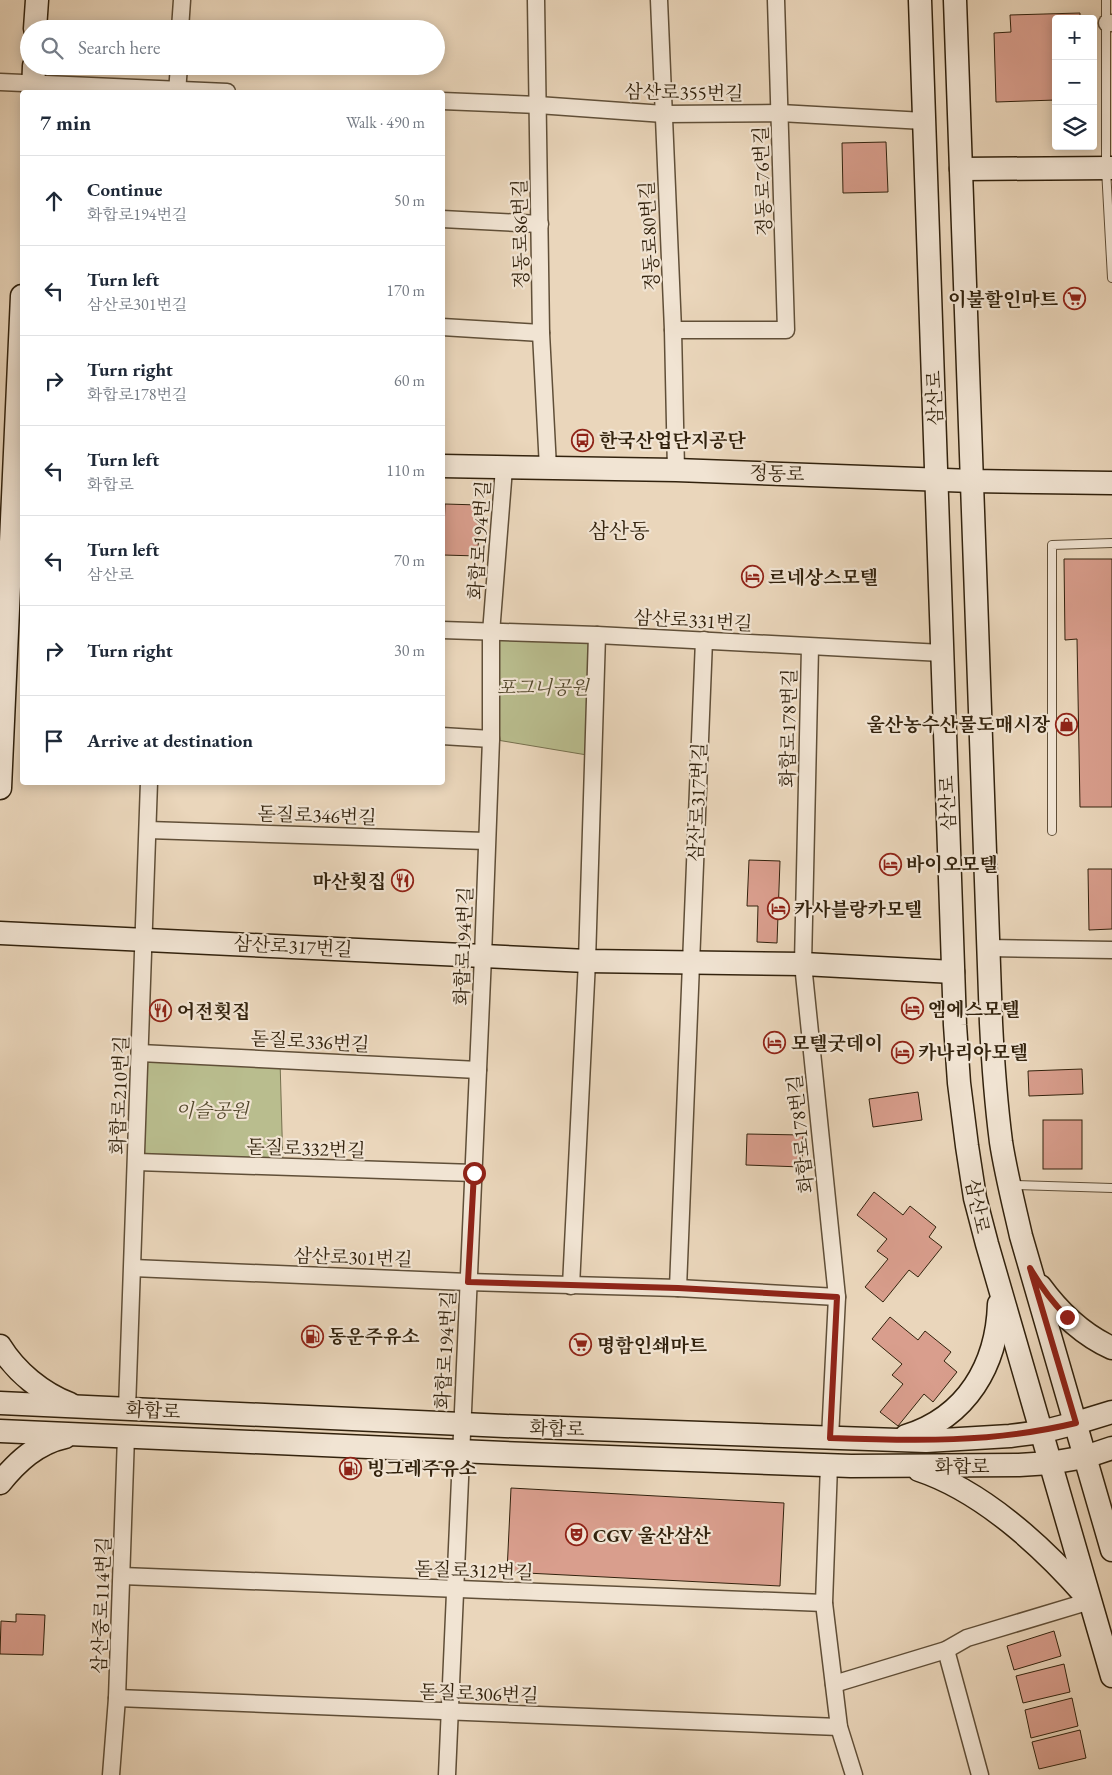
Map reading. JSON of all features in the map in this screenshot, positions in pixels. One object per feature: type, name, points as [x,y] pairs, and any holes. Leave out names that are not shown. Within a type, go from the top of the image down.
[{"type":"main road","points":[[36,20],[37,0]]},
{"type":"main road","name":"삼산로","points":[[920,0],[953,972],[959,1083],[966,1146],[975,1198],[998,1286],[1112,1676]]},
{"type":"main road","name":"삼산로","points":[[955,0],[988,948],[995,1082],[1001,1143],[1009,1185],[1030,1268],[1112,1550]]},
{"type":"main road","points":[[961,169],[1109,168]]},
{"type":"main road","points":[[0,788],[12,453],[20,327]]},
{"type":"main road","name":"정동로","points":[[445,466],[676,470],[936,480],[1112,483]]},
{"type":"main road","name":"삼산로317번길","points":[[0,933],[586,961],[803,964],[953,972]]},
{"type":"main road","points":[[1030,1268],[1040,1286],[1062,1312],[1084,1333],[1112,1348]]},
{"type":"main road","points":[[888,1440],[913,1434],[938,1422],[961,1403],[971,1391],[986,1365],[996,1334],[999,1310],[998,1286]]},
{"type":"main road","points":[[0,1346],[12,1363],[50,1395],[78,1407]]},
{"type":"main road","name":"화합로","points":[[0,1403],[462,1424],[888,1440],[1010,1436],[1041,1432],[1112,1412]]},
{"type":"main road","points":[[76,1434],[52,1429],[47,1419],[53,1410],[78,1407]]},
{"type":"main road","name":"화합로","points":[[0,1431],[829,1465],[1019,1465],[1050,1463],[1112,1448]]},
{"type":"main road","points":[[0,1484],[18,1464],[38,1448],[50,1441],[76,1434]]},
{"type":"main road","points":[[906,1466],[928,1473],[951,1484],[1010,1522],[1066,1573],[1090,1601]]},
{"type":"street","points":[[181,20],[182,0]]},
{"type":"street","name":"정동로86번길","points":[[536,0],[541,333],[548,468]]},
{"type":"street","name":"정동로80번길","points":[[659,0],[674,330],[676,470]]},
{"type":"street","name":"정동로76번길","points":[[674,330],[786,330],[776,0]]},
{"type":"street","points":[[178,90],[179,75]]},
{"type":"street","points":[[0,82],[33,81],[152,90]]},
{"type":"street","name":"삼산로355번길","points":[[445,102],[538,105],[664,114],[780,113],[924,121]]},
{"type":"street","points":[[445,219],[540,224]]},
{"type":"street","points":[[445,327],[541,333]]},
{"type":"street","name":"화합로194번길","points":[[448,1775],[483,956],[491,739],[492,632],[504,468]]},
{"type":"street","name":"삼산로331번길","points":[[445,630],[597,635],[942,653]]},
{"type":"street","points":[[571,1286],[586,961],[597,635]]},
{"type":"street","name":"삼산로317번길","points":[[691,963],[704,640]]},
{"type":"street","name":"화합로178번길","points":[[810,647],[803,964],[837,1297],[830,1438]]},
{"type":"street","points":[[445,736],[491,739]]},
{"type":"street","name":"화합로210번길","points":[[127,1409],[149,785]]},
{"type":"street","name":"돋질로346번길","points":[[148,830],[486,841]]},
{"type":"street","points":[[988,948],[1112,950]]},
{"type":"street","points":[[678,1288],[691,963]]},
{"type":"street","name":"돋질로336번길","points":[[140,1053],[478,1070]]},
{"type":"street","name":"돋질로332번길","points":[[136,1162],[474,1173]]},
{"type":"street","name":"삼산로301번길","points":[[133,1268],[571,1286],[678,1288],[837,1297]]},
{"type":"street","name":"삼산중로114번길","points":[[111,1775],[117,1698],[126,1436]]},
{"type":"street","points":[[829,1465],[824,1603],[839,1727],[854,1775]]},
{"type":"street","name":"돋질로312번길","points":[[122,1576],[824,1603]]},
{"type":"street","points":[[834,1684],[946,1650],[967,1638],[1090,1601]]},
{"type":"street","points":[[946,1650],[980,1775]]},
{"type":"street","name":"돋질로306번길","points":[[117,1698],[839,1727]]},
{"type":"lane","points":[[1106,0],[1109,23],[1109,168],[1112,278]]},
{"type":"lane","points":[[1052,831],[1052,545],[1112,543]]},
{"type":"lane","points":[[1009,1185],[1112,1188]]},
{"type":"green space","name":"포그니공원","points":[[491,633],[597,635],[593,756],[491,739]]},
{"type":"green space","name":"이슬공원","points":[[140,1053],[280,1060],[283,1167],[137,1162]]},
{"type":"building","points":[[1080,13],[1080,15],[1052,15],[1052,100],[996,102],[994,33],[1011,32],[1010,15]]},
{"type":"building","points":[[886,142],[888,192],[843,193],[842,143]]},
{"type":"building","points":[[445,504],[479,505],[478,556],[445,555]]},
{"type":"building","points":[[1064,559],[1112,559],[1112,807],[1080,807],[1077,639],[1065,640]]},
{"type":"building","points":[[749,860],[780,861],[777,943],[757,942],[758,906],[747,906]]},
{"type":"building","points":[[1088,869],[1112,869],[1112,929],[1089,930]]},
{"type":"building","points":[[1082,1069],[1083,1094],[1029,1096],[1028,1071]]},
{"type":"building","points":[[918,1092],[922,1120],[873,1127],[869,1099]]},
{"type":"building","points":[[1043,1120],[1082,1120],[1082,1169],[1043,1169]]},
{"type":"building","points":[[747,1134],[803,1135],[802,1167],[746,1165]]},
{"type":"building","points":[[874,1192],[903,1215],[910,1206],[936,1227],[929,1237],[942,1247],[918,1277],[909,1270],[883,1302],[865,1287],[888,1259],[877,1251],[887,1239],[857,1215]]},
{"type":"building","points":[[890,1317],[918,1340],[925,1331],[951,1352],[944,1361],[957,1372],[933,1402],[924,1394],[898,1426],[880,1412],[903,1384],[892,1375],[902,1364],[872,1339]]},
{"type":"building","points":[[511,1488],[784,1503],[780,1586],[507,1572]]},
{"type":"building","points":[[16,1614],[45,1615],[43,1655],[0,1654],[1,1621],[16,1622]]},
{"type":"building","points":[[1054,1631],[1061,1656],[1014,1670],[1007,1646]]},
{"type":"building","points":[[1064,1664],[1070,1692],[1023,1703],[1016,1676]]},
{"type":"building","points":[[1072,1698],[1078,1726],[1031,1738],[1025,1710]]},
{"type":"building","points":[[1080,1730],[1086,1758],[1039,1769],[1032,1742]]},
{"type":"place","name":"이불할인마트","points":[[1074,299]]},
{"type":"place","name":"한국산업단지공단","points":[[583,440]]},
{"type":"place","name":"르네상스모텔","points":[[752,577]]},
{"type":"place","name":"울산농수산물도매시장","points":[[1066,724]]},
{"type":"place","name":"바이오모텔","points":[[890,864]]},
{"type":"place","name":"마산횟집","points":[[402,881]]},
{"type":"place","name":"카사블랑카모텔","points":[[778,909]]},
{"type":"place","name":"엠에스모텔","points":[[912,1009]]},
{"type":"place","name":"어전횟집","points":[[161,1011]]},
{"type":"place","name":"모텔굿데이","points":[[775,1043]]},
{"type":"place","name":"카나리아모텔","points":[[902,1052]]},
{"type":"place","name":"동운주유소","points":[[312,1336]]},
{"type":"place","name":"명함인쇄마트","points":[[581,1345]]},
{"type":"place","name":"빙그레주유소","points":[[351,1468]]},
{"type":"place","name":"CGV 울산삼산","points":[[577,1535]]},
{"type":"district","name":"삼산동","points":[[619,531]]},
{"type":"route","points":[[474,1173],[468,1282],[678,1288],[837,1297],[830,1438],[926,1440],[1010,1436],[1041,1432],[1076,1423],[1030,1268],[1052,1302],[1067,1317]]}]
